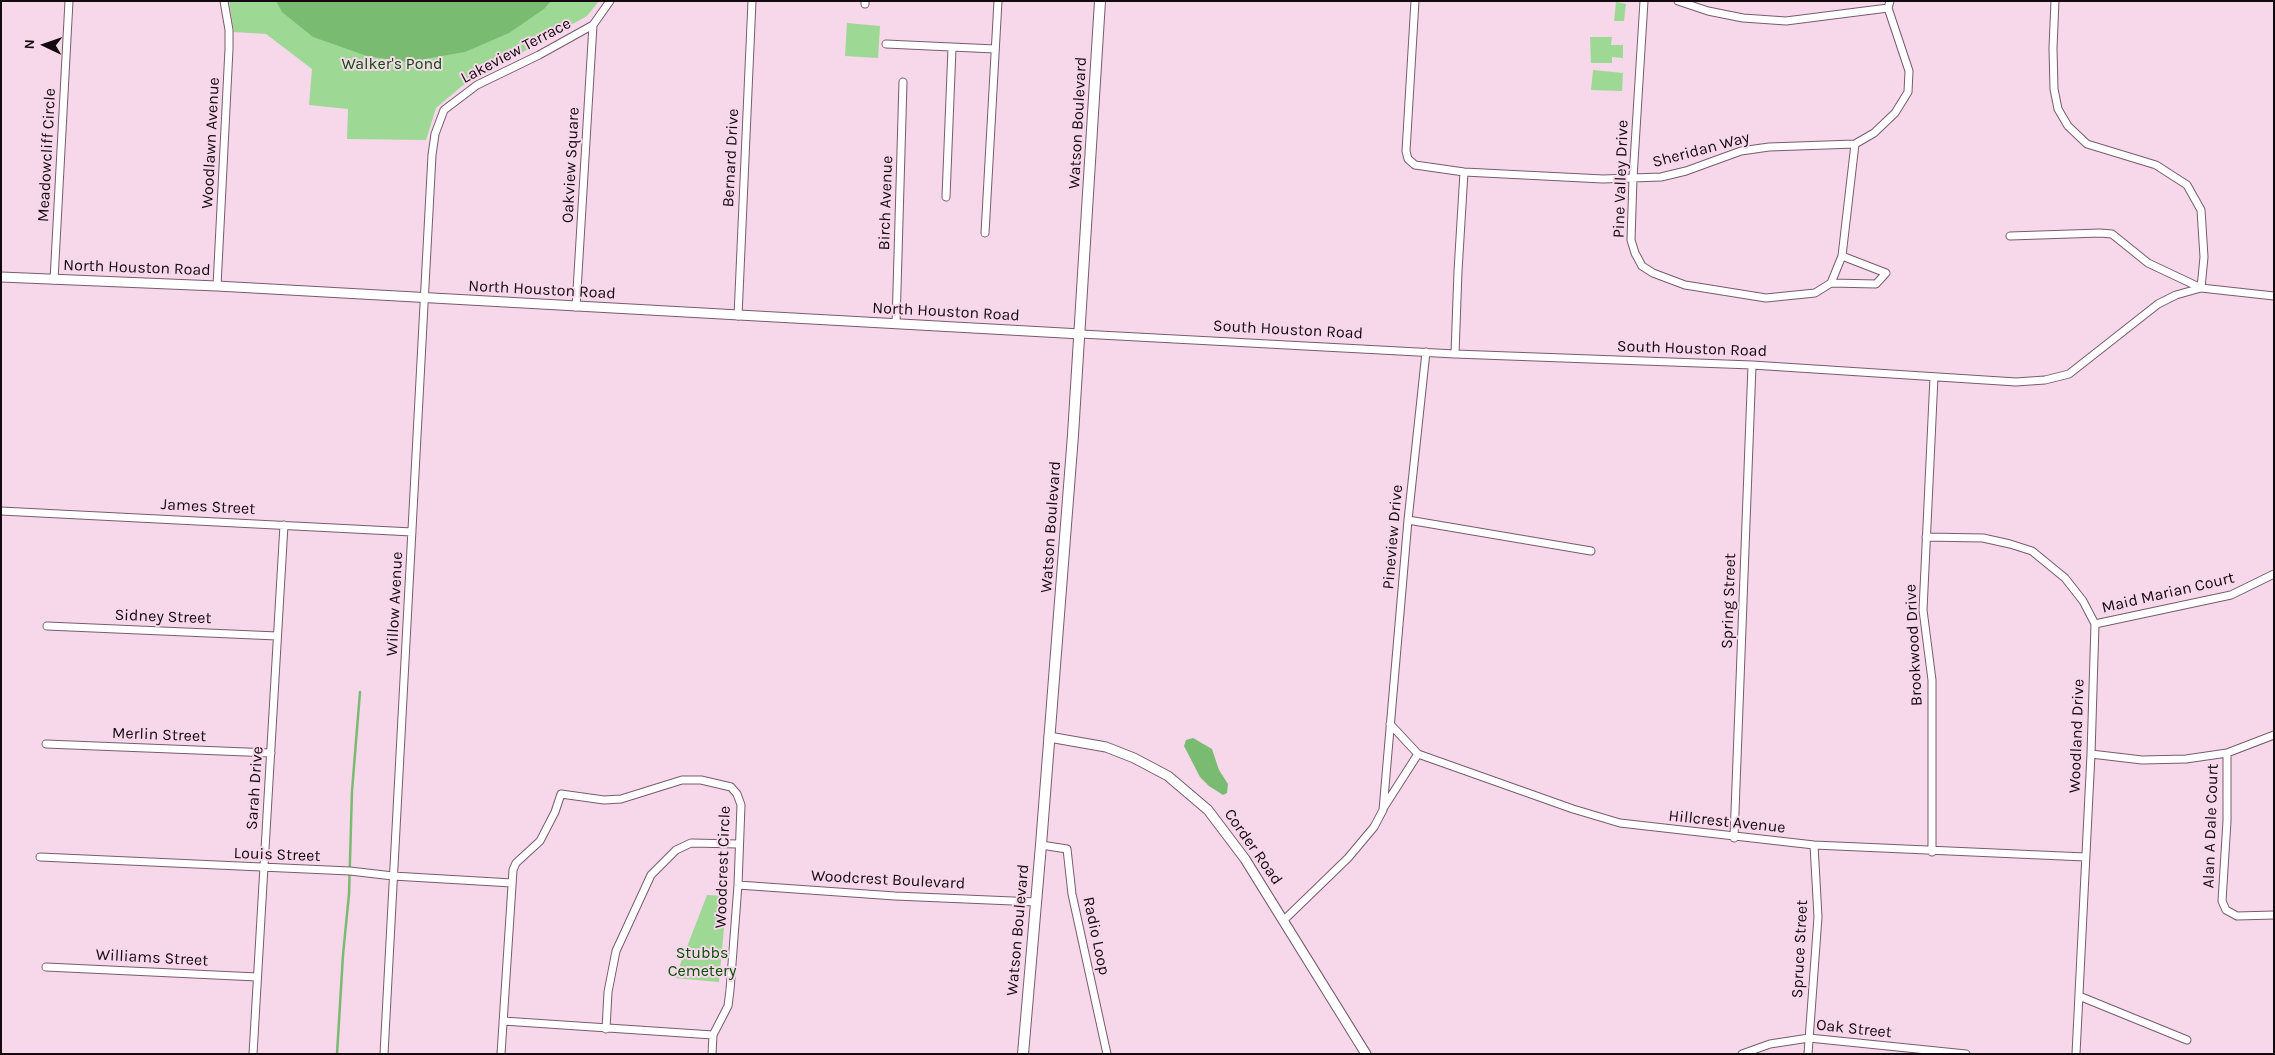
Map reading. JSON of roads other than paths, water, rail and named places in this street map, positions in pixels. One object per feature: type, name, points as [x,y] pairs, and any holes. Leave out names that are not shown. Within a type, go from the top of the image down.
[{"type":"main road","name":"Watson Boulevard","points":[[1023,1054],[1080,334],[1100,1]]},
{"type":"street","name":"Meadowcliff Circle","points":[[54,280],[69,1]]},
{"type":"street","name":"Woodlawn Avenue","points":[[217,286],[229,39],[228,13],[224,1]]},
{"type":"street","name":"Lakeview Terrace","points":[[432,155],[435,134],[444,110],[477,84],[539,55],[593,25],[610,1]]},
{"type":"street","name":"Bernard Drive","points":[[738,316],[752,1]]},
{"type":"street","points":[[985,233],[998,1]]},
{"type":"street","name":"Sheridan Way","points":[[1415,1],[1406,151],[1408,159],[1415,165],[1464,172],[1633,178],[1661,177],[1686,171],[1741,151],[1769,146],[1855,144]]},
{"type":"street","name":"Pine Valley Drive","points":[[1644,1],[1631,240],[1642,266],[1653,273],[1685,285],[1766,298],[1815,294],[1831,284]]},
{"type":"street","points":[[1678,1],[1708,11],[1743,18],[1786,21],[1889,4],[1909,71],[1908,92],[1896,113],[1874,134],[1855,144],[1842,256],[1831,284],[1876,284],[1886,274],[1842,256]]},
{"type":"street","points":[[2010,236],[2112,234],[2148,263],[2201,288],[2204,257],[2202,217],[2201,210],[2187,185],[2156,166],[2087,144],[2068,126],[2058,109],[2054,89],[2054,1]]},
{"type":"street","name":"Oakview Square","points":[[576,307],[593,25]]},
{"type":"street","points":[[886,44],[995,49]]},
{"type":"street","points":[[946,197],[952,48]]},
{"type":"street","name":"Birch Avenue","points":[[896,324],[903,82]]},
{"type":"street","name":"Willow Avenue","points":[[384,1054],[432,155]]},
{"type":"street","points":[[1455,354],[1464,172]]},
{"type":"street","name":"North Houston Road","points":[[1,276],[54,280],[217,286],[1080,334]]},
{"type":"street","name":"South Houston Road","points":[[1080,334],[1455,354],[1752,365],[2016,382],[2045,380],[2069,374],[2158,304],[2176,295],[2201,288],[2274,296]]},
{"type":"street","name":"Pineview Drive","points":[[1383,810],[1408,520],[1426,352]]},
{"type":"street","name":"Spring Street","points":[[1734,838],[1752,365]]},
{"type":"street","name":"Brookwood Drive","points":[[1932,852],[1932,680],[1923,610],[1934,377]]},
{"type":"street","name":"James Street","points":[[1,511],[412,532]]},
{"type":"street","points":[[1408,520],[1591,551]]},
{"type":"street","name":"Sarah Drive","points":[[253,1054],[284,525]]},
{"type":"street","name":"Woodland Drive","points":[[1926,537],[1982,538],[2032,551],[2065,578],[2083,600],[2095,624],[2091,754],[2076,1054]]},
{"type":"street","name":"Maid Marian Court","points":[[2095,624],[2231,596],[2274,574]]},
{"type":"street","name":"Sidney Street","points":[[46,626],[278,636]]},
{"type":"street","name":"Hillcrest Avenue","points":[[1390,724],[1418,754],[1573,809],[1620,823],[1734,838],[1814,845],[1932,852],[2085,857]]},
{"type":"street","points":[[2091,754],[2142,760],[2186,759],[2227,753],[2274,735]]},
{"type":"street","name":"Corder Road","points":[[1049,738],[1106,748],[1122,753],[1157,770],[1189,792],[1221,824],[1284,920],[1366,1054]]},
{"type":"street","name":"Merlin Street","points":[[46,744],[271,753]]},
{"type":"street","name":"Alan A Dale Court","points":[[2227,753],[2227,820],[2222,901],[2226,910],[2238,916],[2274,915]]},
{"type":"street","points":[[1284,920],[1348,858],[1374,827],[1418,754]]},
{"type":"street","name":"Woodcrest Circle","points":[[501,1054],[513,870],[516,863],[540,841],[562,794],[604,800],[621,799],[682,780],[701,780],[731,787],[737,794],[741,805],[738,844],[738,885],[728,1006],[712,1035]]},
{"type":"street","points":[[606,1029],[608,992],[616,950],[652,875],[676,850],[691,844],[738,844]]},
{"type":"street","name":"Radio Loop","points":[[1041,844],[1067,849],[1072,894],[1107,1054]]},
{"type":"street","name":"Spruce Street","points":[[1808,1054],[1818,917],[1814,845]]},
{"type":"street","name":"Louis Street","points":[[40,857],[350,871],[393,876],[512,883]]},
{"type":"street","name":"Woodcrest Boulevard","points":[[738,885],[895,896],[1036,902]]},
{"type":"street","name":"Williams Street","points":[[46,967],[257,977]]},
{"type":"street","points":[[2079,996],[2187,1040]]},
{"type":"street","points":[[503,1022],[712,1035],[712,1054]]},
{"type":"street","name":"Oak Street","points":[[1742,1054],[1770,1044],[1809,1038],[1966,1054]]},
{"type":"waterway","points":[[337,1054],[349,894],[352,791],[360,692]]},
{"type":"park label","name":"Walker's Pond","points":[[392,64]]},
{"type":"park label","name":"Stubbs Cemetery","points":[[702,962]]}]
